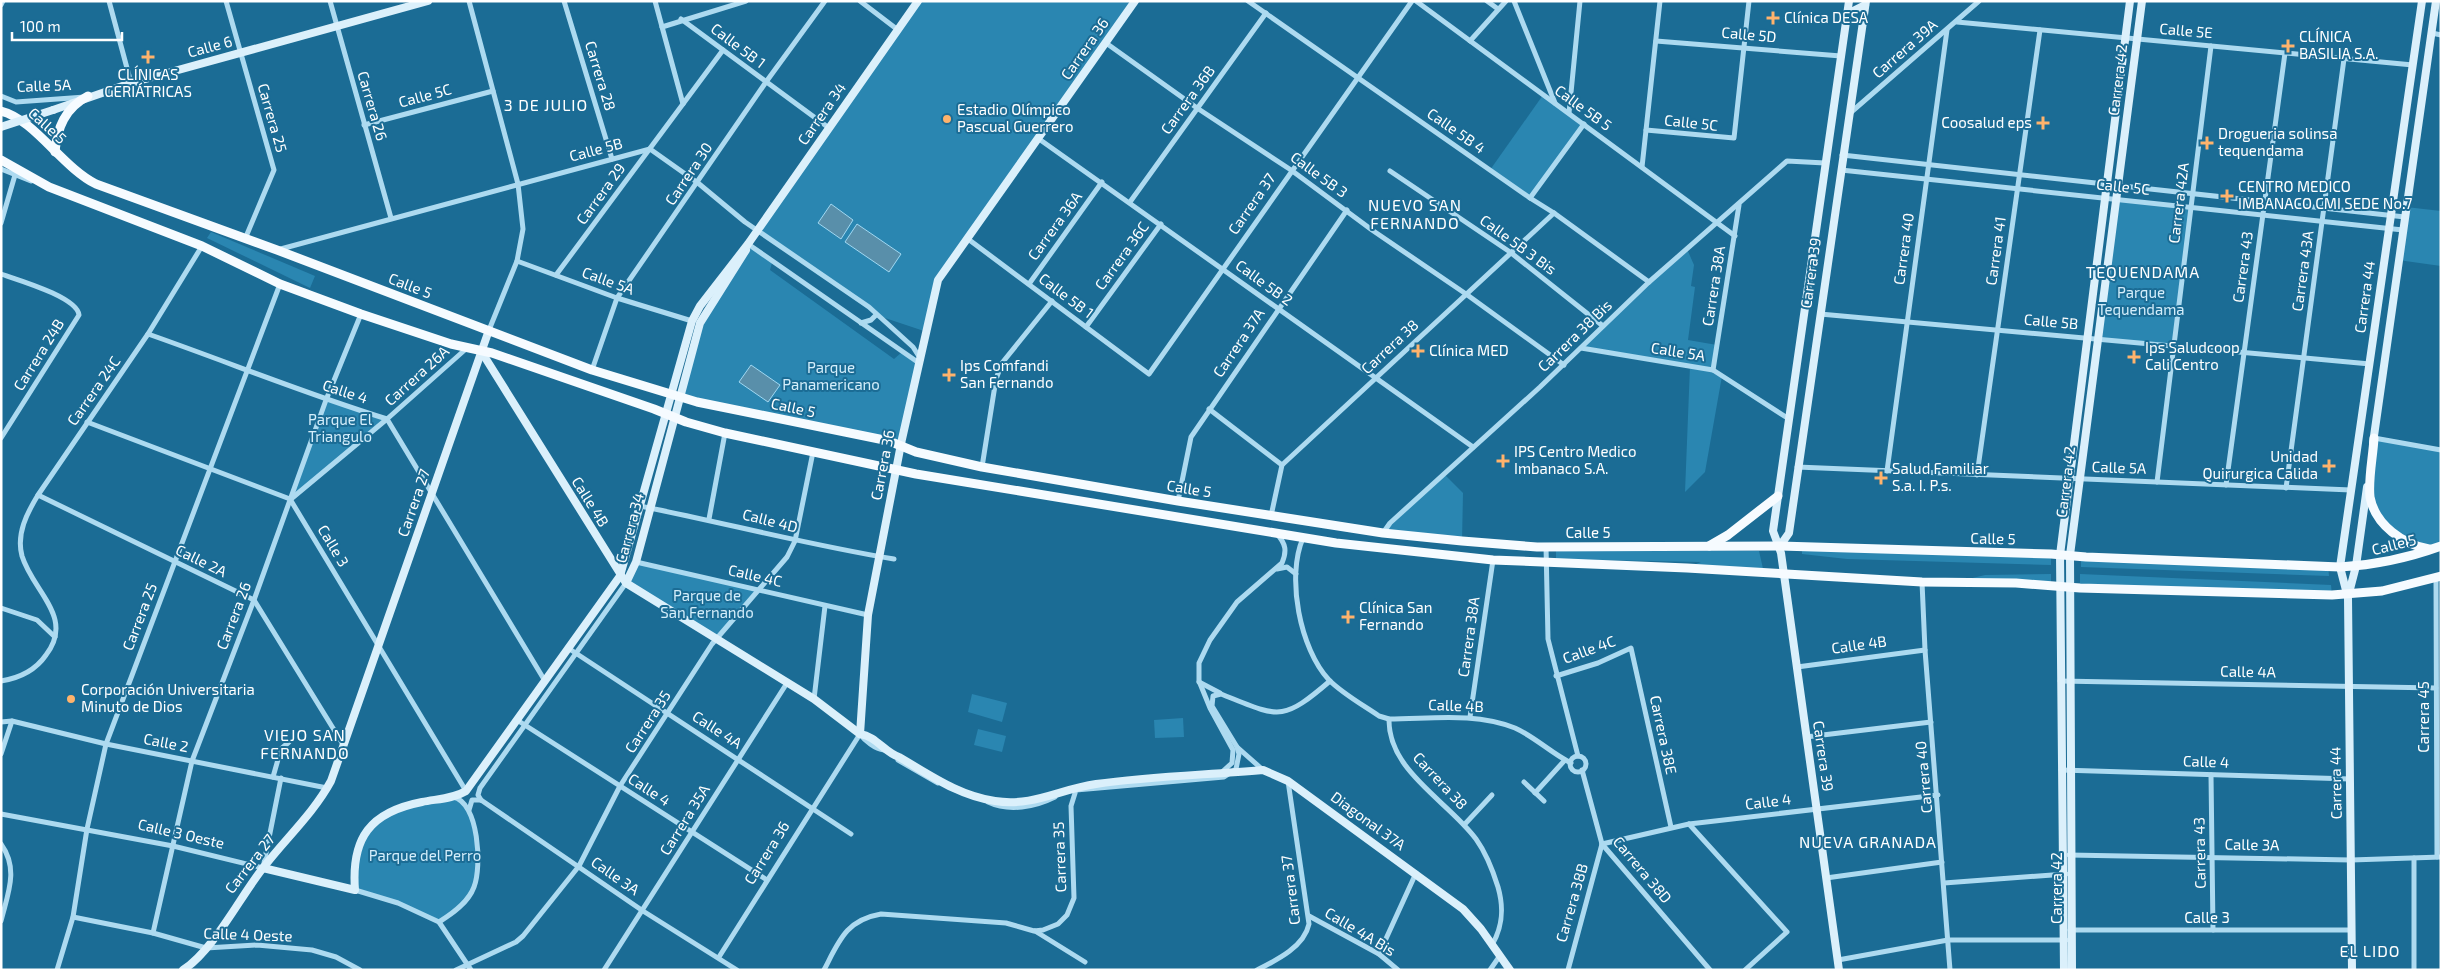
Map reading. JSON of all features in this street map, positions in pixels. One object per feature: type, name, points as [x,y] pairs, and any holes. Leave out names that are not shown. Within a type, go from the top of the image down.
[{"type":"main road","points":[[55,152],[58,133],[64,117],[73,107],[88,96]]},
{"type":"main road","name":"Calle 5","points":[[1,111],[17,118],[84,177],[96,184],[277,250],[592,370],[677,397],[889,441],[900,446],[982,467],[1178,502],[1383,533],[1546,546],[1780,546],[2070,555],[2340,567],[2393,560],[2436,547]]},
{"type":"main road","name":"Calle 5","points":[[1,160],[28,173],[49,187],[202,246],[280,284],[361,314],[451,344],[481,351],[726,433],[896,470],[1304,538],[1389,550],[1492,560],[1922,582],[2348,595],[2382,591],[2438,577]]},
{"type":"main road","points":[[2374,438],[2370,497],[2376,510],[2383,522],[2397,536],[2412,544],[2436,547]]},
{"type":"main road","points":[[1706,547],[1719,541],[1778,496]]},
{"type":"street","points":[[1,5],[3,1]]},
{"type":"street","points":[[109,1],[131,83]]},
{"type":"street","name":"Carrera 25","points":[[226,1],[274,170],[245,239]]},
{"type":"street","name":"Carrera 26","points":[[330,1],[391,218]]},
{"type":"street","name":"Calle 6","points":[[1,127],[131,83],[428,1]]},
{"type":"street","name":"Carrera 27","points":[[183,970],[206,948],[263,868],[327,788],[344,746],[481,351],[516,261],[523,229],[518,184],[469,1]]},
{"type":"street","name":"Carrera 28","points":[[564,1],[612,159]]},
{"type":"street","points":[[654,1],[683,104]]},
{"type":"street","points":[[662,27],[681,19],[746,1]]},
{"type":"street","name":"Carrera 30","points":[[592,370],[617,298],[766,82],[825,1]]},
{"type":"street","points":[[860,1],[898,30]]},
{"type":"street","name":"Carrera 34","points":[[677,397],[692,321],[700,306],[748,244],[918,1]]},
{"type":"street","name":"Carrera 36","points":[[719,957],[860,734],[868,615],[900,446],[938,280],[1135,1]]},
{"type":"street","name":"Calle 5B 4","points":[[1248,1],[1554,213],[1649,282]]},
{"type":"street","name":"Calle 5B 5","points":[[1414,1],[1735,236]]},
{"type":"street","name":"Carrera 37","points":[[1150,374],[1292,170],[1414,1]]},
{"type":"street","points":[[1487,1],[1498,9]]},
{"type":"street","points":[[1470,41],[1506,1]]},
{"type":"street","points":[[1514,1],[1556,104]]},
{"type":"street","points":[[1569,113],[1580,1]]},
{"type":"street","points":[[1642,167],[1660,1]]},
{"type":"street","points":[[1746,47],[1749,1]]},
{"type":"street","name":"Carrera 39","points":[[1839,970],[1780,546],[1773,531],[1849,1]]},
{"type":"street","name":"Carrera 39A","points":[[1848,115],[1979,1]]},
{"type":"street","name":"Carrera 42","points":[[2067,874],[2062,854],[2060,555],[2130,1]]},
{"type":"street","name":"Carrera 42","points":[[2064,970],[2067,940],[2067,874],[2071,855],[2070,555],[2142,1]]},
{"type":"street","name":"Carrera 44","points":[[2352,970],[2348,595],[2340,567],[2422,1]]},
{"type":"street","name":"Carrera 44","points":[[2348,595],[2356,566],[2436,1]]},
{"type":"street","points":[[1847,14],[1865,3]]},
{"type":"street","name":"Carrera 39","points":[[1780,546],[1789,533],[1865,3]]},
{"type":"street","name":"Carrera 36B","points":[[1130,202],[1266,13]]},
{"type":"street","name":"Calle 5B 1","points":[[681,19],[829,128]]},
{"type":"street","name":"Calle 5E","points":[[1957,22],[2412,65]]},
{"type":"street","name":"Carrera 40","points":[[1887,471],[1947,30]]},
{"type":"street","name":"Carrera 41","points":[[1977,475],[2040,30]]},
{"type":"street","points":[[2432,33],[2441,35]]},
{"type":"street","name":"Calle 5D","points":[[1656,41],[1841,56]]},
{"type":"street","name":"Calle 5B 3","points":[[1106,43],[1197,108],[1292,170],[1372,230],[1466,294],[1564,365]]},
{"type":"street","name":"Carrera 42A","points":[[2157,482],[2211,46]]},
{"type":"street","name":"Calle 5C","points":[[1646,130],[1734,138],[1746,47]]},
{"type":"street","name":"Carrera 29","points":[[556,275],[723,50]]},
{"type":"street","name":"Carrera 43","points":[[2226,485],[2285,53]]},
{"type":"street","name":"Carrera 43A","points":[[2286,488],[2344,58]]},
{"type":"street","name":"Calle 5C","points":[[364,125],[492,91]]},
{"type":"street","name":"Calle 5A","points":[[1,96],[16,102],[88,96]]},
{"type":"street","points":[[1530,198],[1584,124]]},
{"type":"street","name":"Calle 5B 2","points":[[1039,139],[1473,447]]},
{"type":"street","points":[[650,149],[698,183],[757,230],[876,315],[914,347],[920,360]]},
{"type":"street","name":"Calle 5B","points":[[277,250],[650,149]]},
{"type":"street","name":"Calle 5C","points":[[1842,155],[2405,217]]},
{"type":"street","name":"Carrera 38 Bis","points":[[1383,533],[1390,524],[1564,365],[1649,282],[1787,161],[1825,163]]},
{"type":"street","name":"Calle 5","points":[[1,169],[49,187]]},
{"type":"street","name":"Calle 5C","points":[[1840,170],[2403,230]]},
{"type":"street","name":"Calle 5B 3 Bis","points":[[1390,171],[1510,252],[1603,326]]},
{"type":"street","points":[[1,223],[15,175]]},
{"type":"street","name":"Carrera 36A","points":[[1029,284],[1102,182]]},
{"type":"street","name":"Carrera 38A","points":[[1713,370],[1739,205]]},
{"type":"street","name":"Carrera 37A","points":[[1178,502],[1191,437],[1277,308],[1347,210]]},
{"type":"street","name":"Carrera 38","points":[[1282,465],[1554,213]]},
{"type":"street","name":"Carrera 36C","points":[[1086,327],[1161,224]]},
{"type":"street","name":"Calle 5B 1","points":[[968,239],[1150,374]]},
{"type":"street","points":[[748,244],[860,322],[920,360]]},
{"type":"street","name":"Carrera 34","points":[[481,800],[478,791],[545,681],[626,583],[636,562],[677,397],[700,323],[706,310],[743,257],[748,244]]},
{"type":"street","name":"Carrera 24C","points":[[55,637],[57,623],[22,554],[24,519],[38,495],[148,334],[202,246]]},
{"type":"street","name":"Calle 5A","points":[[516,261],[617,298],[692,321]]},
{"type":"street","name":"Carrera 24B","points":[[1,274],[56,295],[79,310],[79,315],[1,438]]},
{"type":"street","name":"Carrera 25","points":[[57,970],[73,917],[87,828],[106,744],[280,284]]},
{"type":"street","points":[[982,467],[996,379],[1002,363],[1052,301]]},
{"type":"street","name":"Carrera 26","points":[[153,933],[192,761],[254,600],[326,400],[361,314]]},
{"type":"street","name":"Calle 5B","points":[[1820,314],[2370,364]]},
{"type":"street","points":[[860,322],[871,320],[876,315]]},
{"type":"street","name":"Calle 4","points":[[148,334],[248,369],[326,400],[388,418]]},
{"type":"street","name":"Carrera 26A","points":[[290,499],[388,418],[467,347]]},
{"type":"street","name":"Calle 5A","points":[[1580,348],[1713,370],[1789,419]]},
{"type":"street","name":"Calle 4B","points":[[481,351],[626,583],[715,640],[814,699],[860,734],[866,734],[881,745],[884,750],[950,788],[979,798],[1016,802],[1062,794],[1094,784],[1263,770]]},
{"type":"street","points":[[1209,409],[1282,465],[1271,516]]},
{"type":"street","name":"Carrera 34","points":[[466,791],[520,722],[571,651],[620,576],[640,506],[672,416]]},
{"type":"street","points":[[388,418],[545,681]]},
{"type":"street","points":[[87,422],[290,499]]},
{"type":"street","points":[[709,519],[726,433]]},
{"type":"street","points":[[2359,436],[2441,450]]},
{"type":"street","name":"Carrera 35","points":[[456,970],[470,967],[516,942],[578,866],[620,786],[715,640],[757,589],[787,557],[796,541],[813,452]]},
{"type":"street","name":"Calle 5A","points":[[1797,467],[2351,490]]},
{"type":"street","name":"Calle 2A","points":[[38,495],[254,600]]},
{"type":"street","name":"Calle 3","points":[[290,499],[466,791]]},
{"type":"street","name":"Calle 4D","points":[[640,506],[709,519],[796,541],[894,559]]},
{"type":"street","points":[[1233,772],[1239,762],[1235,748],[1210,708],[1199,682],[1198,670],[1201,657],[1215,632],[1248,591],[1282,563],[1286,551],[1284,542],[1277,533]]},
{"type":"street","points":[[1304,538],[1299,548],[1296,574],[1300,614],[1305,638],[1313,657],[1330,681],[1379,716],[1388,719]]},
{"type":"street","points":[[1546,546],[1548,639],[1578,756],[1582,757],[1586,763],[1582,770],[1575,770],[1571,763],[1578,756]]},
{"type":"street","name":"Carrera 38A","points":[[1470,717],[1492,560]]},
{"type":"street","name":"Calle 4C","points":[[636,562],[868,615]]},
{"type":"street","points":[[1276,569],[1288,567],[1296,574]]},
{"type":"street","name":"Carrera 45","points":[[2438,577],[2436,688],[2439,857]]},
{"type":"street","name":"Carrera 40","points":[[1922,582],[1925,650],[1938,795],[1950,970]]},
{"type":"street","points":[[254,600],[344,746]]},
{"type":"street","points":[[814,699],[826,606]]},
{"type":"street","points":[[1,608],[37,620],[55,637],[48,653],[39,665],[27,674],[1,681]]},
{"type":"street","name":"Calle 4C","points":[[1556,676],[1598,663],[1631,648]]},
{"type":"street","name":"Carrera 38E","points":[[1631,648],[1671,827]]},
{"type":"street","name":"Calle 4B","points":[[1797,667],[1925,650]]},
{"type":"street","name":"Calle 4A","points":[[571,651],[813,807],[851,834]]},
{"type":"street","points":[[1199,682],[1221,694],[1264,711],[1284,712],[1302,705],[1330,681]]},
{"type":"street","name":"Calle 4A","points":[[2060,681],[2436,688]]},
{"type":"street","name":"Carrera 35A","points":[[604,970],[787,683]]},
{"type":"street","name":"Diagonal 37A","points":[[1221,694],[1215,695],[1211,699],[1212,706],[1235,748],[1263,770],[1288,781],[1463,909],[1510,970]]},
{"type":"street","name":"Calle 4B","points":[[1388,719],[1470,717],[1492,721],[1516,729],[1571,763]]},
{"type":"street","name":"Carrera 38","points":[[1388,719],[1388,736],[1406,767],[1464,825],[1476,840],[1488,861],[1502,899],[1500,926],[1492,945]]},
{"type":"street","points":[[1,754],[12,721]]},
{"type":"street","name":"Calle 2","points":[[1,722],[12,721],[106,744],[327,788]]},
{"type":"street","name":"Calle 4","points":[[520,722],[767,880]]},
{"type":"street","points":[[1806,737],[1932,722]]},
{"type":"street","points":[[273,777],[281,749],[289,742]]},
{"type":"street","points":[[1214,774],[1228,768],[1232,763],[1235,748]]},
{"type":"street","points":[[1535,793],[1565,760]]},
{"type":"street","name":"Carrera 38D","points":[[1582,770],[1602,844],[1710,970]]},
{"type":"street","name":"Calle 4","points":[[2061,770],[2350,779]]},
{"type":"street","name":"Calle 4B","points":[[1076,790],[1224,777],[1233,772]]},
{"type":"street","name":"Carrera 43","points":[[2211,775],[2213,930]]},
{"type":"street","points":[[263,868],[280,778]]},
{"type":"street","name":"Carrera 37","points":[[1257,970],[1280,958],[1299,943],[1308,931],[1309,916],[1288,781]]},
{"type":"street","points":[[1524,782],[1544,802]]},
{"type":"street","name":"Carrera 35","points":[[1034,931],[1051,928],[1067,915],[1074,898],[1071,806],[1076,790]]},
{"type":"street","points":[[355,890],[354,870],[356,851],[365,833],[375,820],[383,814],[404,806],[452,796],[466,791]]},
{"type":"street","name":"Carrera 35","points":[[1062,794],[1071,806]]},
{"type":"street","name":"Calle 4","points":[[1602,844],[1689,824],[1938,795]]},
{"type":"street","points":[[452,796],[462,800],[470,810]]},
{"type":"street","points":[[1464,825],[1492,796]]},
{"type":"street","points":[[439,922],[452,914],[473,889],[479,870],[479,851],[470,810],[472,800],[481,800]]},
{"type":"street","name":"Calle 3A","points":[[481,800],[643,911],[737,970]]},
{"type":"street","name":"Calle 3 Oeste","points":[[1,814],[87,828],[173,846],[355,890],[398,903],[439,922],[470,967]]},
{"type":"street","points":[[1689,824],[1786,932],[1745,970]]},
{"type":"street","points":[[1,844],[8,853],[12,868],[12,881],[1,921]]},
{"type":"street","name":"Carrera 38B","points":[[1568,970],[1602,844]]},
{"type":"street","name":"Calle 3A","points":[[2062,854],[2351,860],[2439,857]]},
{"type":"street","points":[[2414,858],[2414,970]]},
{"type":"street","points":[[1826,878],[1942,862]]},
{"type":"street","points":[[1378,954],[1416,873]]},
{"type":"street","points":[[1944,883],[2067,874]]},
{"type":"street","points":[[824,970],[844,933],[858,921],[868,916],[881,914],[1006,924],[1034,931],[1085,962]]},
{"type":"street","name":"Calle 4A Bis","points":[[1309,916],[1378,954],[1398,970]]},
{"type":"street","name":"Calle 4 Oeste","points":[[73,917],[153,933],[206,948],[257,945],[312,950],[336,957],[360,970]]},
{"type":"street","name":"Calle 3","points":[[2067,930],[2352,930]]},
{"type":"street","points":[[1838,960],[1948,940],[2067,940]]},
{"type":"street","name":"Carrera 42","points":[[2067,940],[2072,970]]},
{"type":"street","points":[[1490,970],[1500,957]]},
{"type":"green space","points":[[918,1],[1135,1],[938,280],[927,332],[876,315],[757,230]]},
{"type":"green space","points":[[1543,95],[1584,124],[1530,198],[1490,170]]},
{"type":"green space","name":"Parque Tequendama","points":[[2117,199],[2191,207],[2174,346],[2098,339]]},
{"type":"green space","points":[[2406,207],[2441,211],[2441,266],[2398,260]]},
{"type":"green space","points":[[211,232],[315,276],[310,288],[207,238]]},
{"type":"green space","name":"Parque Panamericano","points":[[748,244],[773,259],[770,270],[894,359],[902,352],[919,363],[900,446],[681,398],[700,323]],"holes":[[[751,365],[779,385],[768,401]]]},
{"type":"green space","points":[[1687,249],[1694,265],[1691,286],[1695,287],[1688,340],[1717,345],[1713,370],[1722,376],[1705,472],[1685,492],[1690,366],[1581,348]]},
{"type":"green space","name":"Parque El Triangulo","points":[[326,400],[387,419],[290,499]]},
{"type":"green space","points":[[2374,438],[2441,450],[2441,546],[2432,549],[2393,533],[2370,497]]},
{"type":"green space","points":[[1444,474],[1463,493],[1462,541],[1383,533]]},
{"type":"green space","points":[[1802,549],[2051,554],[2051,565],[1847,559],[1802,554]]},
{"type":"green space","points":[[1556,551],[1759,551],[1764,573],[1687,568],[1701,562],[1556,559]]},
{"type":"green space","points":[[2081,557],[2328,566],[2329,576],[2081,567]]},
{"type":"green space","name":"Parque de San Fernando","points":[[636,562],[757,589],[717,636],[631,587],[629,578]]},
{"type":"green space","points":[[2051,574],[2051,585],[1952,583],[1985,575]]},
{"type":"green space","points":[[2080,574],[2331,585],[2332,595],[2080,588]]},
{"type":"green space","points":[[972,694],[1007,703],[1002,722],[968,712]]},
{"type":"green space","points":[[1183,718],[1184,737],[1155,738],[1154,720]]},
{"type":"green space","points":[[978,729],[1006,736],[1002,752],[974,745]]},
{"type":"green space","name":"Parque del Perro","points":[[452,796],[467,804],[479,851],[473,889],[463,903],[439,922],[420,913],[355,890],[356,851],[383,814]]},
{"type":"shaded area","points":[[831,204],[853,220],[841,239],[818,223]]},
{"type":"shaded area","points":[[857,224],[901,254],[889,272],[845,242]]},
{"type":"shaded area","points":[[751,365],[780,385],[768,402],[739,382]]},
{"type":"place","name":"Clínica DESA","points":[[1773,18]]},
{"type":"place","name":"CLÍNICA BASILIA S.A.","points":[[2288,46]]},
{"type":"place","name":"CLÍNICAS GERIÁTRICAS","points":[[148,57]]},
{"type":"place","name":"Estadio Olímpico Pascual Guerrero","points":[[947,119]]},
{"type":"place","name":"Coosalud eps","points":[[2043,123]]},
{"type":"place","name":"Drogueria solinsa tequendama","points":[[2207,143]]},
{"type":"place","name":"CENTRO MEDICO IMBANACO CMI SEDE No.7","points":[[2227,196]]},
{"type":"place","name":"Clínica MED","points":[[1418,351]]},
{"type":"place","name":"Ips Saludcoop Cali Centro","points":[[2134,357]]},
{"type":"place","name":"Ips Comfandi San Fernando","points":[[949,375]]},
{"type":"place","name":"IPS Centro Medico Imbanaco S.A.","points":[[1503,461]]},
{"type":"place","name":"Unidad Quirurgica Calida","points":[[2329,466]]},
{"type":"place","name":"Salud Familiar S.a. I. P.s.","points":[[1881,478]]},
{"type":"place","name":"Clínica San Fernando","points":[[1348,617]]},
{"type":"place","name":"Corporación Universitaria Minuto de Dios","points":[[71,699]]},
{"type":"district","name":"3 DE JULIO","points":[[546,105]]},
{"type":"district","name":"NUEVO SAN FERNANDO","points":[[1415,214]]},
{"type":"district","name":"TEQUENDAMA","points":[[2143,272]]},
{"type":"district","name":"VIEJO SAN FERNANDO","points":[[305,744]]},
{"type":"district","name":"NUEVA GRANADA","points":[[1868,842]]},
{"type":"district","name":"EL LIDO","points":[[2370,951]]}]
